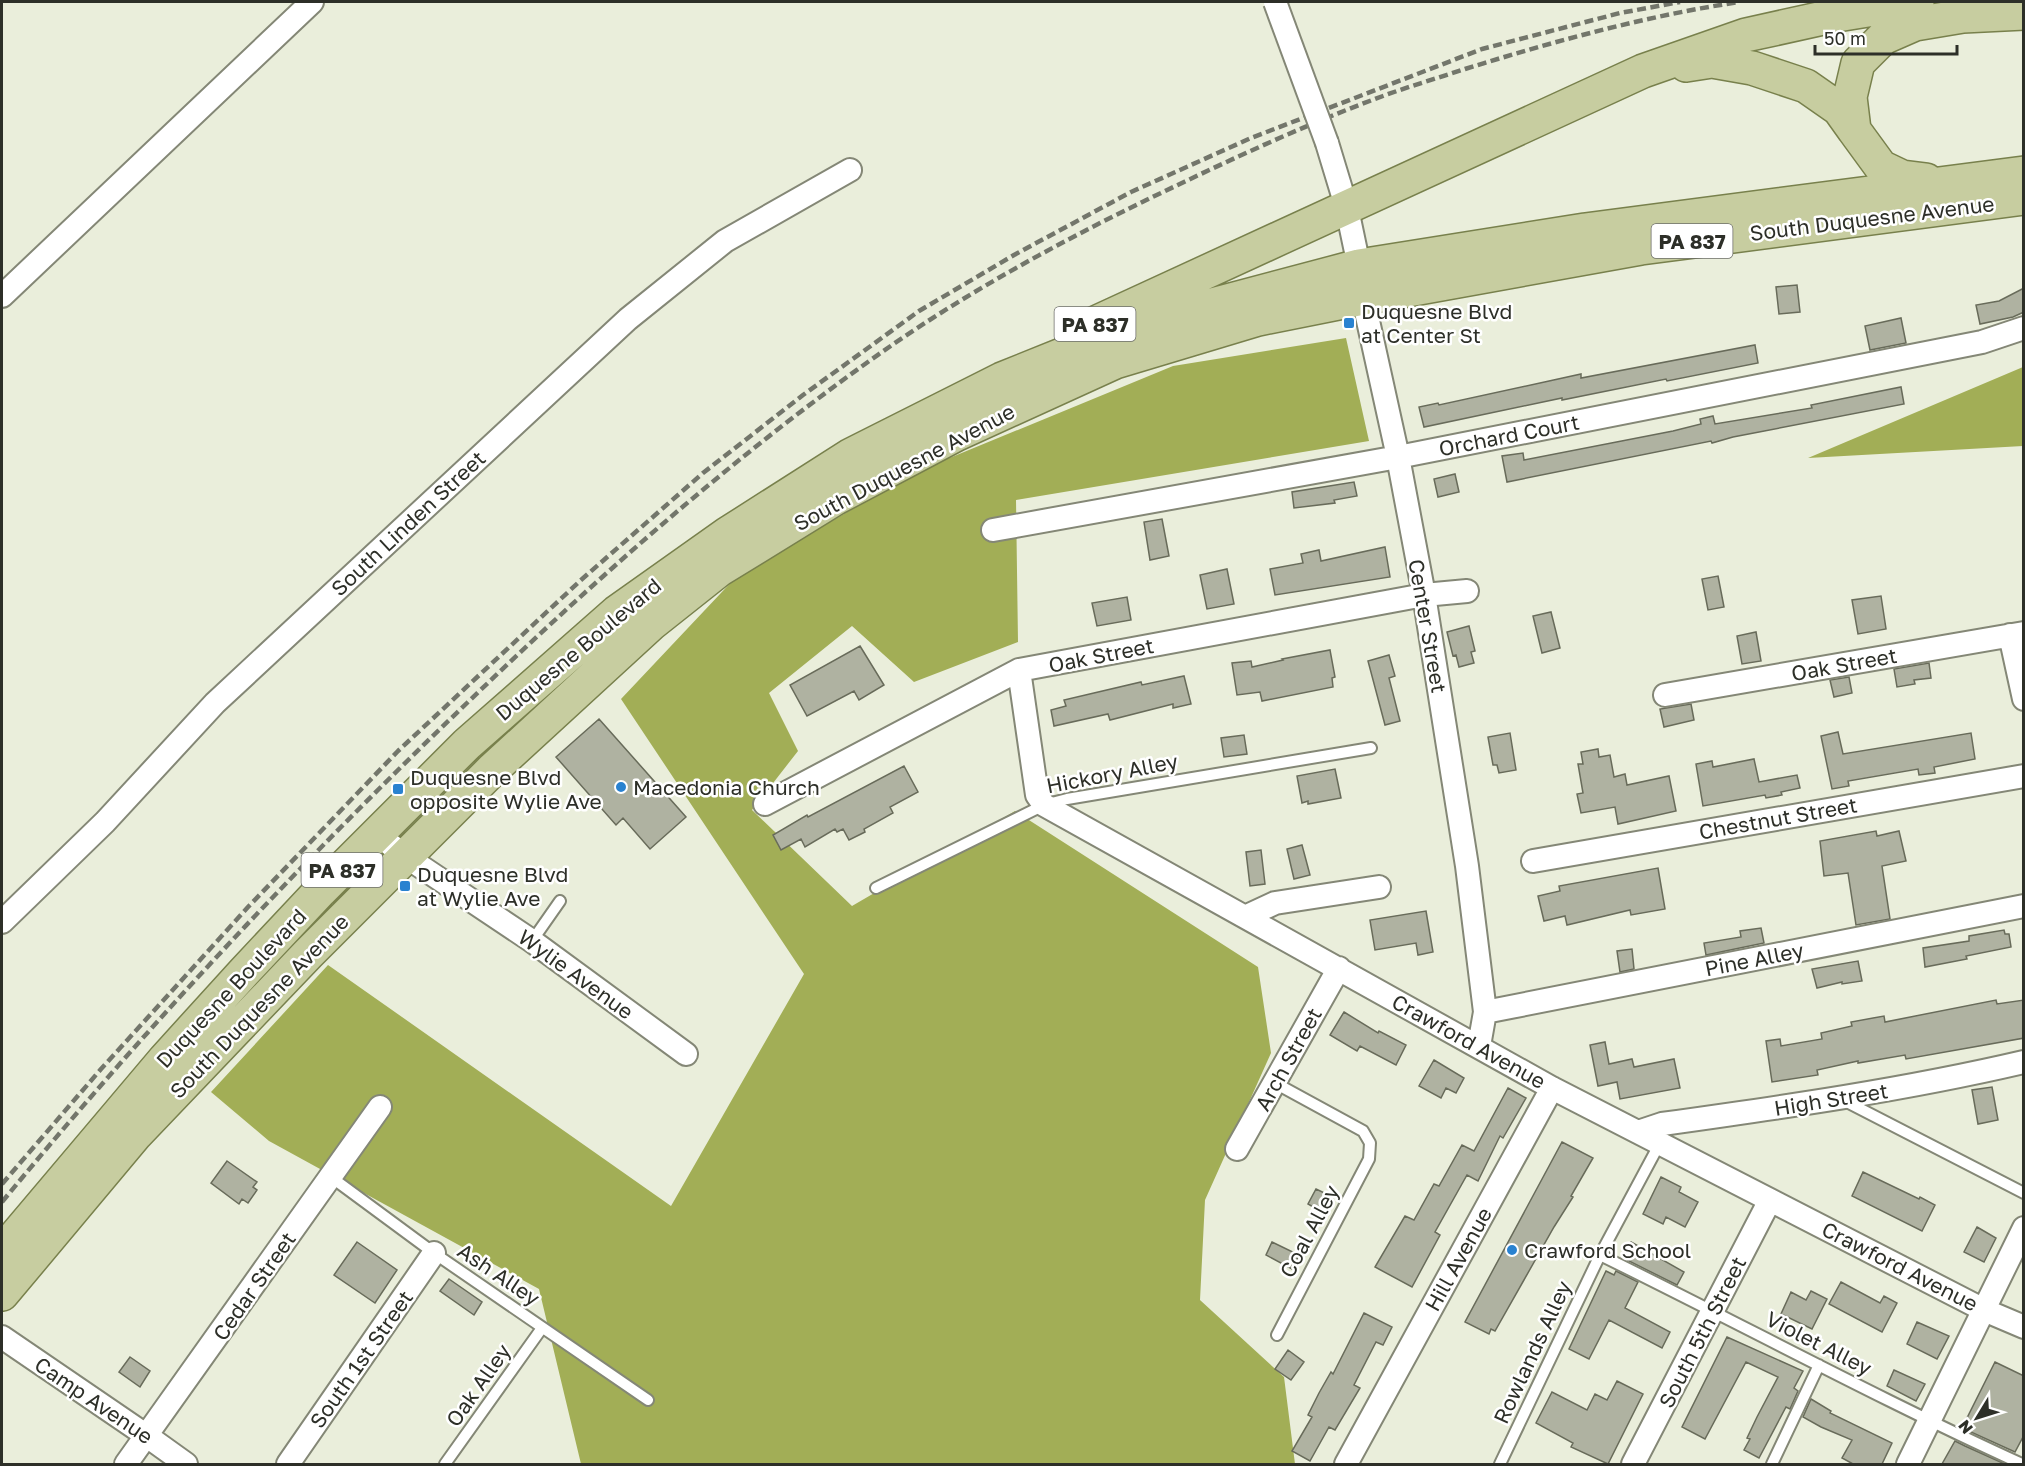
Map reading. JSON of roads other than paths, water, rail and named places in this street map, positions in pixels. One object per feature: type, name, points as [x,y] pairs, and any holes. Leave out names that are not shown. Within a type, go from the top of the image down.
[{"type":"main road","name":"PA 837","points":[[851,455],[1009,363],[1643,71],[1746,35],[1837,15],[1917,2]]},
{"type":"main road","points":[[1854,130],[1850,97],[1858,63],[1883,38],[1915,24],[1963,16],[2024,13]]},
{"type":"main road","points":[[1643,71],[1712,61],[1752,68],[1806,86],[1839,109],[1881,167],[1902,177],[1948,182]]},
{"type":"main road","name":"South Duquesne Avenue","points":[[2,1294],[136,1134],[405,856],[492,770],[651,624],[719,570],[836,498],[957,434],[1115,362],[1257,319],[1361,282],[1585,230],[2024,173]]},
{"type":"main road","name":"South Duquesne Avenue","points":[[727,534],[851,455],[1002,379],[1079,348],[1205,307],[1361,282],[2024,198]]},
{"type":"main road","name":"Duquesne Boulevard","points":[[2,1252],[165,1059],[243,972],[467,744],[582,641],[651,586],[727,534]]},
{"type":"street","points":[[2,296],[312,2]]},
{"type":"street","points":[[1275,2],[1327,143],[1347,208]]},
{"type":"street","name":"South Linden Street","points":[[2,922],[105,822],[215,703],[628,319],[725,241],[850,170]]},
{"type":"street","name":"Center Street","points":[[1347,208],[1424,595],[1467,866],[1485,1012],[1479,1046]]},
{"type":"street","name":"Orchard Court","points":[[993,530],[1398,457],[1982,342],[2024,328]]},
{"type":"street","name":"Oak Street","points":[[765,804],[1019,670],[1424,595],[1467,591]]},
{"type":"street","points":[[2017,634],[2024,699]]},
{"type":"street","name":"Oak Street","points":[[1665,695],[2017,634]]},
{"type":"street","points":[[1019,670],[1037,795],[1044,805]]},
{"type":"street","name":"Chestnut Street","points":[[1533,861],[2024,776]]},
{"type":"street","name":"Crawford Avenue","points":[[1044,805],[1247,916],[1552,1088],[1984,1310],[2024,1327]]},
{"type":"street","name":"Wylie Avenue","points":[[377,834],[405,856],[532,941],[686,1054]]},
{"type":"street","points":[[1247,916],[1275,903],[1379,887]]},
{"type":"street","name":"Pine Alley","points":[[1485,1012],[2024,906]]},
{"type":"street","name":"Arch Street","points":[[1237,1149],[1339,968]]},
{"type":"street","name":"High Street","points":[[1638,1131],[1662,1124],[1840,1099],[1961,1077],[2024,1062]]},
{"type":"street","name":"Hill Avenue","points":[[1346,1464],[1552,1088]]},
{"type":"street","name":"Cedar Street","points":[[126,1464],[380,1107]]},
{"type":"street","name":"South 5th Street","points":[[1633,1464],[1770,1200]]},
{"type":"street","points":[[1908,1464],[2024,1228]]},
{"type":"street","name":"South 1st Street","points":[[288,1464],[434,1253]]},
{"type":"street","name":"Camp Avenue","points":[[2,1337],[186,1464]]},
{"type":"lane","name":"Hickory Alley","points":[[876,888],[1044,805],[1067,799],[1371,748]]},
{"type":"lane","points":[[532,941],[560,901]]},
{"type":"lane","name":"Coal Alley","points":[[1275,1083],[1363,1131],[1370,1143],[1369,1159],[1277,1335]]},
{"type":"lane","points":[[1840,1099],[2024,1193]]},
{"type":"lane","name":"Rowlands Alley","points":[[1500,1464],[1599,1255],[1660,1143]]},
{"type":"lane","name":"Ash Alley","points":[[331,1177],[434,1253],[648,1400]]},
{"type":"lane","name":"Violet Alley","points":[[1599,1255],[1929,1422],[2022,1464]]},
{"type":"lane","name":"Oak Alley","points":[[445,1464],[542,1328]]},
{"type":"lane","points":[[1772,1464],[1819,1365]]},
{"type":"railway","points":[[2,1184],[101,1069],[248,907],[398,751],[581,580],[703,473],[803,395],[919,311],[1014,255],[1131,192],[1251,138],[1482,49],[1620,13],[1680,2]]},
{"type":"railway","points":[[2,1202],[113,1072],[228,945],[346,822],[468,702],[567,609],[720,475],[882,352],[954,304],[1068,240],[1208,170],[1332,116],[1403,89],[1533,49],[1635,22],[1739,2]]},
{"type":"place","name":"Duquesne Blvd at Center St","points":[[1349,323]]},
{"type":"place","name":"Macedonia Church","points":[[621,787]]},
{"type":"place","name":"Duquesne Blvd opposite Wylie Ave","points":[[398,789]]},
{"type":"place","name":"Duquesne Blvd at Wylie Ave","points":[[405,886]]},
{"type":"place","name":"Crawford School","points":[[1512,1250]]}]
